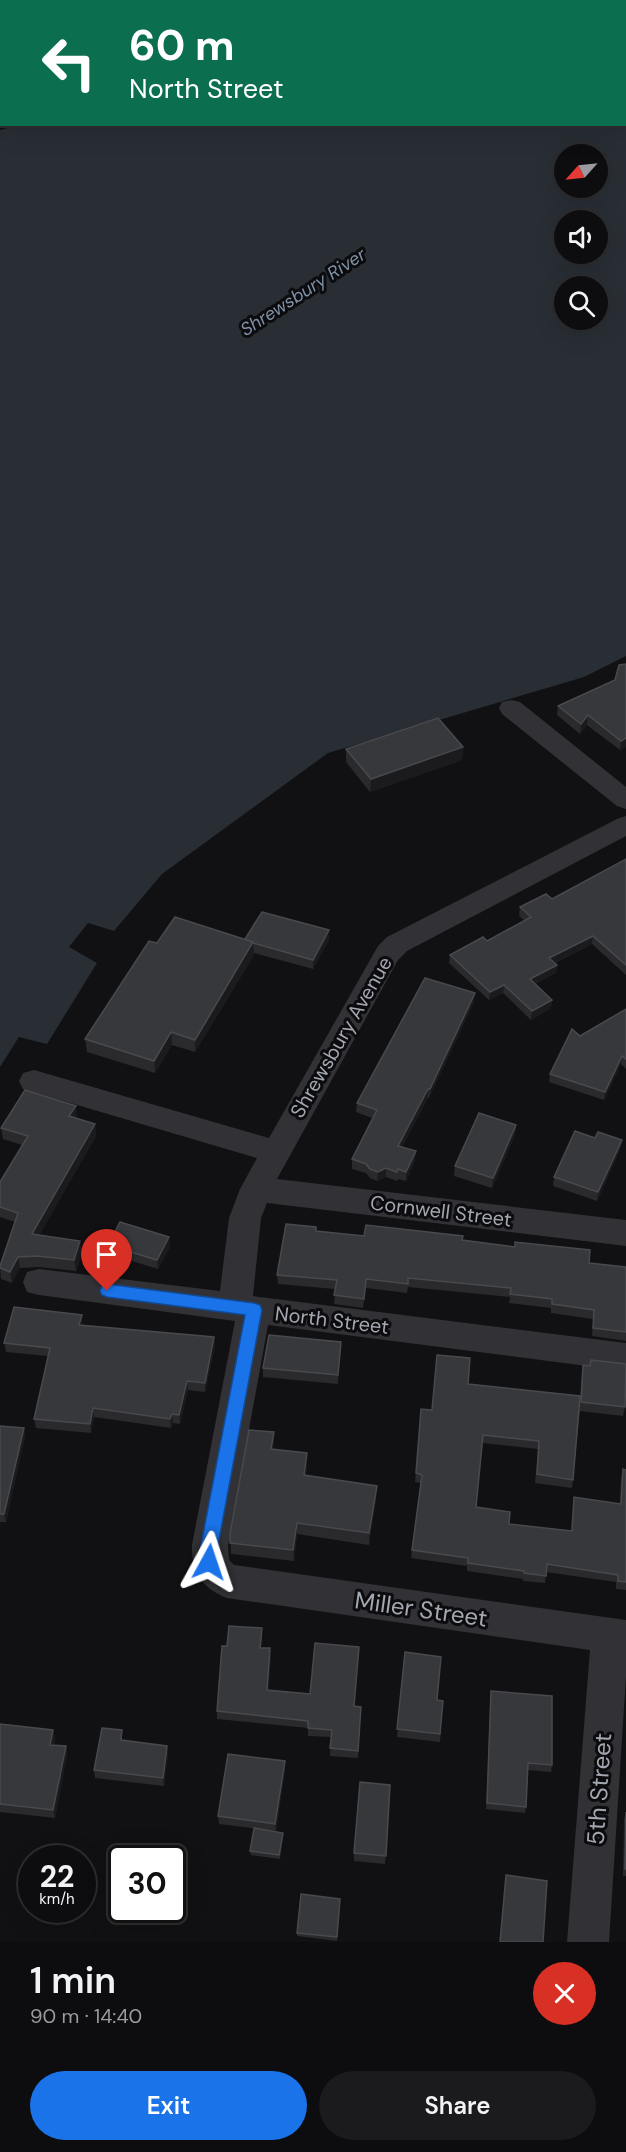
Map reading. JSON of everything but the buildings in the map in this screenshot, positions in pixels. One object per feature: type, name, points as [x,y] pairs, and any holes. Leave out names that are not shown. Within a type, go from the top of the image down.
[{"type":"street","points":[[511,708],[626,800]]},
{"type":"street","name":"Shrewsbury Avenue","points":[[218,1576],[209,1562],[210,1545],[245,1308],[245,1218],[256,1189],[276,1152],[388,953],[397,944],[626,825]]},
{"type":"street","points":[[34,1081],[276,1152]]},
{"type":"street","name":"Cornwell Street","points":[[256,1189],[626,1233]]},
{"type":"street","name":"North Street","points":[[39,1282],[626,1357]]},
{"type":"street","name":"Miller Street","points":[[218,1576],[227,1581],[618,1636]]},
{"type":"street","name":"5th Street","points":[[588,1942],[618,1636]]},
{"type":"water","name":"Shrewsbury River","points":[[15,126],[626,126],[626,656],[584,677],[328,753],[162,874],[114,931],[88,923],[69,947],[97,963],[47,1044],[19,1037],[0,1067],[0,130]]},
{"type":"route","points":[[107,1291],[254,1310],[210,1545],[209,1562]]}]
